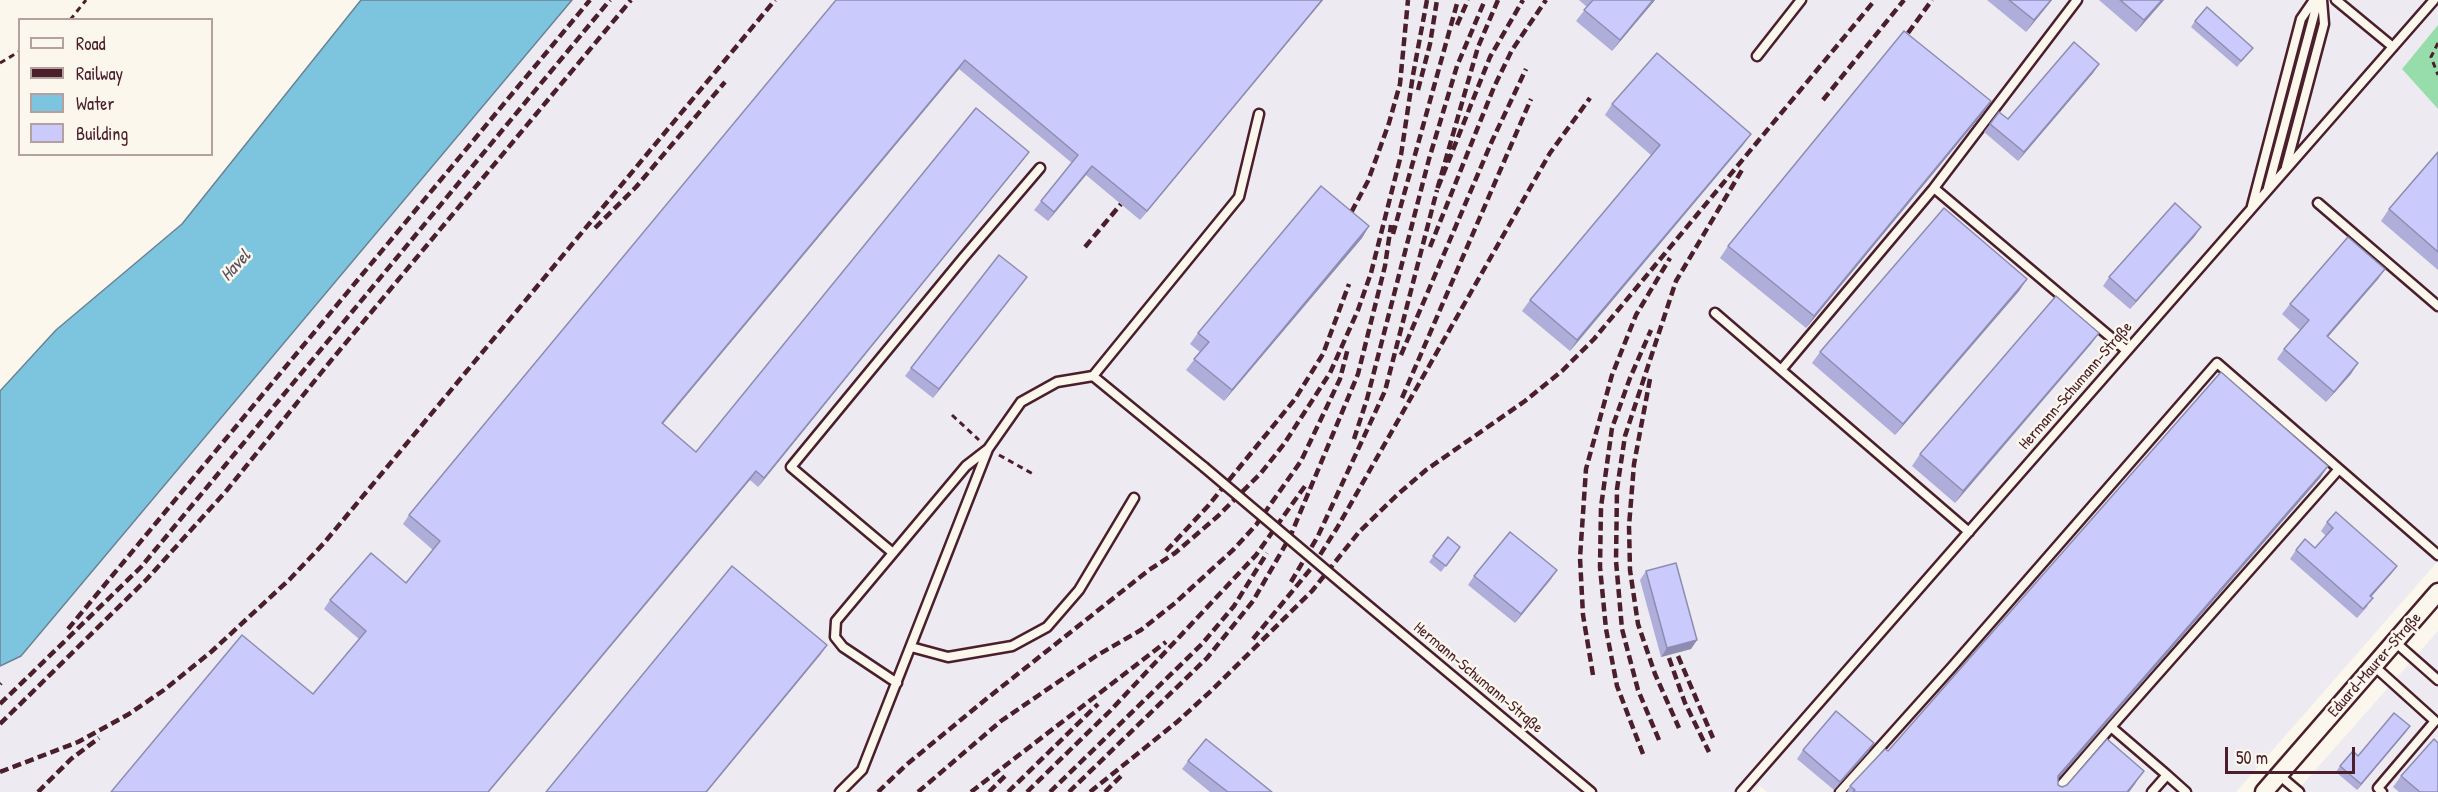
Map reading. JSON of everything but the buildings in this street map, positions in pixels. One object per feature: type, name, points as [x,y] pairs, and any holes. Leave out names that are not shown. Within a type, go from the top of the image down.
[{"type":"street","name":"Eduard-Maurer-Straße","points":[[2265,792],[2438,592]]},
{"type":"lane","points":[[1757,56],[1801,0]]},
{"type":"lane","points":[[1781,370],[1934,188],[2077,0]]},
{"type":"lane","points":[[2285,171],[2324,24],[2318,0]]},
{"type":"lane","points":[[2266,192],[2318,0]]},
{"type":"lane","points":[[2252,209],[2301,19],[2318,0]]},
{"type":"lane","points":[[2336,0],[2393,46]]},
{"type":"lane","name":"Hermann-Schumann-Straße","points":[[1741,792],[2434,0]]},
{"type":"lane","points":[[840,792],[862,770],[988,449],[1021,402],[1057,382],[1093,376],[1239,197],[1259,114]]},
{"type":"lane","points":[[893,553],[791,467],[1040,168]]},
{"type":"lane","points":[[1934,188],[2127,351]]},
{"type":"lane","points":[[2318,204],[2438,306]]},
{"type":"lane","points":[[1715,313],[1968,532]]},
{"type":"lane","points":[[1840,792],[2217,363],[2438,555]]},
{"type":"lane","name":"Hermann-Schumann-Straße","points":[[1093,376],[1591,792]]},
{"type":"lane","points":[[897,683],[843,647],[835,637],[836,621],[966,466],[988,449]]},
{"type":"lane","points":[[2055,792],[2339,469]]},
{"type":"lane","points":[[911,647],[948,657],[1012,646],[1047,627],[1079,590],[1134,498]]},
{"type":"lane","points":[[2395,642],[2438,680]]},
{"type":"lane","points":[[2374,666],[2435,721],[2378,788],[2382,792]]},
{"type":"lane","points":[[2111,727],[2186,792]]},
{"type":"lane","points":[[2152,792],[2167,775]]},
{"type":"lane","points":[[2279,775],[2299,792]]},
{"type":"path","points":[[72,18],[86,0]]},
{"type":"path","points":[[2438,43],[2431,57],[2438,75]]},
{"type":"path","points":[[0,63],[18,52]]},
{"type":"shaded area","points":[[572,0],[2438,0],[2438,25],[2402,69],[2438,109],[2438,561],[2236,792],[1767,792],[1760,786],[1754,792],[0,792],[0,666],[22,656]]},
{"type":"shaded area","points":[[2438,631],[2438,792],[2296,792]]},
{"type":"green space","points":[[2438,25],[2438,109],[2402,69]]},
{"type":"water","name":"Havel","points":[[361,0],[572,0],[21,656],[0,666],[0,391],[56,330],[182,224]]},
{"type":"railway","points":[[68,629],[590,0]]},
{"type":"railway","points":[[0,704],[141,567],[610,0]]},
{"type":"railway","points":[[0,724],[147,579],[227,490],[329,363],[631,0]]},
{"type":"railway","points":[[0,772],[78,742],[129,714],[164,690],[211,652],[290,579],[324,543],[775,0]]},
{"type":"railway","points":[[1345,224],[1368,181],[1400,84],[1408,0]]},
{"type":"railway","points":[[878,792],[906,765],[985,700],[1149,570],[1175,553],[1218,516],[1261,473],[1284,444],[1330,373],[1358,310],[1371,273],[1401,155],[1427,0]]},
{"type":"railway","points":[[1418,90],[1430,44],[1437,0]]},
{"type":"railway","points":[[1393,234],[1458,0]]},
{"type":"railway","points":[[1457,25],[1468,0]]},
{"type":"railway","points":[[1354,439],[1367,399],[1429,159],[1457,66],[1485,0]]},
{"type":"railway","points":[[1498,0],[1478,47],[1437,190],[1490,57],[1523,0]]},
{"type":"railway","points":[[1430,247],[1494,87],[1512,50],[1546,0]]},
{"type":"railway","points":[[1090,792],[1177,722],[1212,690],[1312,591],[1359,532],[1397,495],[1426,470],[1525,401],[1562,371],[1594,339],[1875,0]]},
{"type":"railway","points":[[1823,100],[1904,0]]},
{"type":"railway","points":[[1908,33],[1932,0]]},
{"type":"railway","points":[[1401,355],[1492,141],[1526,69]]},
{"type":"railway","points":[[595,228],[636,187],[725,82]]},
{"type":"railway","points":[[1253,639],[1313,566],[1337,528],[1550,153],[1590,98]]},
{"type":"railway","points":[[1402,398],[1531,99]]},
{"type":"railway","points":[[1659,740],[1638,690],[1622,629],[1616,561],[1617,489],[1625,436],[1676,281],[1742,170]]},
{"type":"railway","points":[[1291,582],[1318,536],[1385,391],[1437,190]]},
{"type":"railway","points":[[1085,247],[1121,204]]},
{"type":"railway","points":[[1069,792],[1207,658],[1253,601],[1290,537],[1358,374],[1385,266],[1391,225]]},
{"type":"railway","points":[[1593,675],[1583,615],[1580,558],[1586,469],[1612,375],[1636,315],[1670,258]]},
{"type":"railway","points":[[1166,551],[1208,506],[1295,399],[1323,354],[1349,284]]},
{"type":"railway","points":[[1643,754],[1617,686],[1606,629],[1600,567],[1601,507],[1612,428],[1651,330]]},
{"type":"railway","points":[[918,792],[1001,721],[1096,656],[1141,630],[1175,603],[1234,549],[1256,525],[1301,461],[1340,379],[1348,348]]},
{"type":"railway","points":[[1650,379],[1634,464],[1629,526],[1630,570],[1638,624],[1655,674],[1679,728]]},
{"type":"railway","points":[[1027,792],[1110,711],[1256,555],[1305,486]]},
{"type":"railway","points":[[1050,792],[1202,644],[1234,606],[1267,553]]},
{"type":"railway","points":[[971,792],[1166,642]]},
{"type":"railway","points":[[1678,656],[1713,738]]},
{"type":"railway","points":[[1669,658],[1685,703],[1709,752]]},
{"type":"railway","points":[[1008,792],[1098,704]]},
{"type":"railway","points":[[38,792],[71,759],[99,738]]},
{"type":"railway","points":[[989,792],[1008,773]]},
{"type":"railway","points":[[1105,792],[1124,773]]}]
